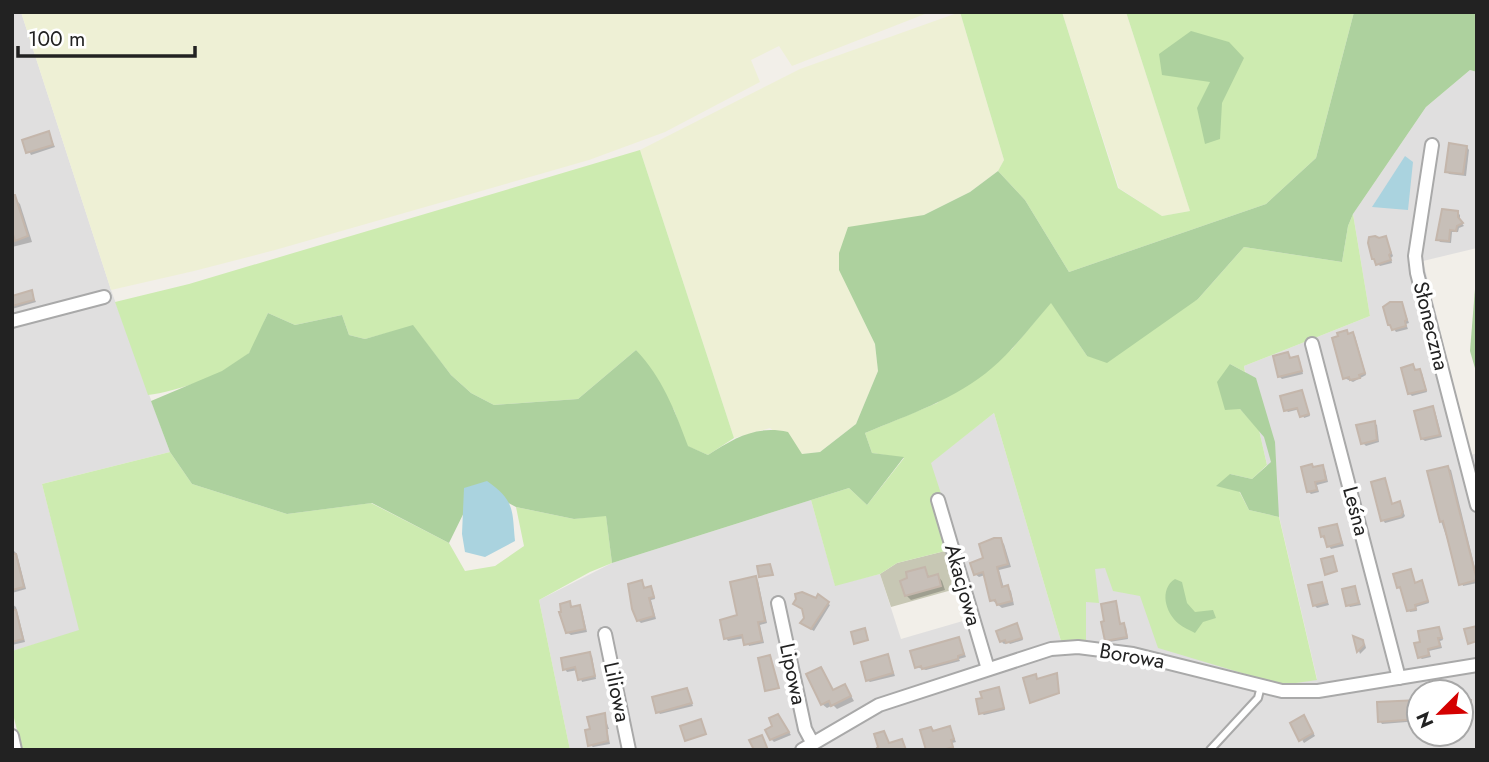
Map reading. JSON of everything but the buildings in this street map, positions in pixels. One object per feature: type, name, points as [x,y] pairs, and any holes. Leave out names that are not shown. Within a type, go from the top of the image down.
[{"type":"street","name":"Słoneczna","points":[[1432,145],[1415,256],[1417,273],[1477,505]]},
{"type":"street","points":[[12,321],[104,297]]},
{"type":"street","name":"Leśna","points":[[1312,344],[1399,678]]},
{"type":"street","name":"Akacjowa","points":[[938,500],[988,669]]},
{"type":"street","name":"Lipowa","points":[[778,603],[807,746]]},
{"type":"street","name":"Liliowa","points":[[605,635],[629,750]]},
{"type":"street","name":"Borowa","points":[[807,746],[879,705],[1051,649],[1078,648],[1133,654],[1282,691],[1318,691],[1477,665]]},
{"type":"street","points":[[12,736],[15,750]]},
{"type":"lane","points":[[1210,750],[1258,698],[1261,686]]},
{"type":"shaded area","points":[[12,12],[21,12],[111,290],[170,452],[42,484],[80,631],[12,651]]},
{"type":"shaded area","points":[[21,12],[930,12],[792,66],[779,46],[751,60],[760,82],[665,132],[589,160],[275,250],[111,290]]},
{"type":"shaded area","points":[[960,12],[1004,160],[998,171],[970,192],[924,215],[905,219],[839,269],[875,344],[878,371],[856,424],[820,452],[802,454],[770,428],[734,438],[640,150],[800,69]]},
{"type":"shaded area","points":[[1062,12],[1126,12],[1190,211],[1162,216],[1119,188]]},
{"type":"shaded area","points":[[1470,70],[1477,72],[1477,248],[1423,261],[1471,455],[1477,453],[1477,750],[570,750],[539,600],[612,563],[811,500],[835,585],[880,574],[901,639],[980,616],[930,463],[994,413],[1061,641],[1086,601],[1095,568],[1105,568],[1245,676],[1282,685],[1317,679],[1244,366],[1370,316],[1353,214],[1426,107]]},
{"type":"shaded area","points":[[949,550],[959,588],[891,607],[880,574],[897,563]]},
{"type":"green space","points":[[960,12],[1062,12],[1118,188],[1162,216],[1190,211],[1126,12],[1354,12],[1316,158],[1266,204],[1069,272],[1025,200],[998,171],[1004,160]]},
{"type":"green space","points":[[1354,12],[1477,12],[1477,72],[1470,70],[1426,107],[1353,214],[1348,226],[1342,262],[1244,247],[1198,299],[1107,363],[1087,356],[1051,303],[1008,353],[978,379],[931,405],[865,433],[872,453],[904,457],[867,505],[849,488],[612,563],[606,516],[574,519],[516,507],[477,486],[449,543],[372,503],[287,514],[192,484],[170,452],[151,401],[222,371],[249,353],[268,313],[295,325],[342,315],[349,335],[365,339],[413,325],[451,375],[471,393],[494,405],[578,399],[636,350],[660,383],[673,407],[688,446],[708,455],[746,435],[776,430],[788,432],[802,454],[820,452],[856,424],[878,371],[875,344],[839,270],[839,253],[848,227],[924,215],[970,192],[998,171],[1025,200],[1069,272],[1266,204],[1316,158]]},
{"type":"green space","points":[[1191,31],[1229,42],[1244,58],[1222,103],[1220,139],[1205,144],[1197,108],[1210,82],[1162,75],[1159,54]]},
{"type":"green space","points":[[640,150],[734,438],[708,455],[687,446],[674,410],[636,350],[578,399],[494,405],[471,393],[451,375],[413,326],[365,339],[349,335],[342,315],[295,325],[268,313],[249,353],[230,368],[173,390],[148,395],[115,302],[189,284]]},
{"type":"green space","points":[[1353,214],[1370,316],[1244,366],[1245,372],[1230,364],[1240,409],[1259,430],[1267,465],[1252,479],[1230,474],[1249,510],[1279,517],[1317,680],[1282,685],[1158,648],[1140,596],[1113,591],[1105,568],[1095,569],[1099,603],[1086,602],[1086,643],[1061,641],[994,413],[931,463],[960,552],[949,550],[897,563],[880,574],[835,586],[811,500],[849,488],[867,505],[904,458],[872,453],[865,433],[937,403],[1012,349],[1051,302],[1087,356],[1198,299],[1244,247],[1342,262],[1348,226]]},
{"type":"green space","points":[[1477,264],[1477,375],[1470,351]]},
{"type":"green space","points":[[1230,364],[1256,378],[1275,442],[1279,517],[1249,510],[1240,492],[1216,486],[1230,474],[1252,479],[1271,462],[1264,437],[1240,409],[1225,410],[1217,382]]},
{"type":"green space","points":[[170,452],[192,484],[287,514],[371,503],[449,543],[465,571],[495,566],[524,546],[516,507],[574,519],[606,515],[612,563],[539,600],[570,750],[22,750],[12,710],[12,651],[79,630],[42,484]]},
{"type":"green space","points":[[1175,579],[1182,582],[1187,603],[1195,612],[1213,610],[1216,618],[1203,622],[1195,633],[1179,624],[1167,608],[1167,589]]},
{"type":"water","points":[[1405,156],[1413,162],[1408,210],[1372,207]]},
{"type":"water","points":[[487,481],[503,494],[510,506],[515,541],[485,557],[465,552],[462,534],[464,488]]}]
